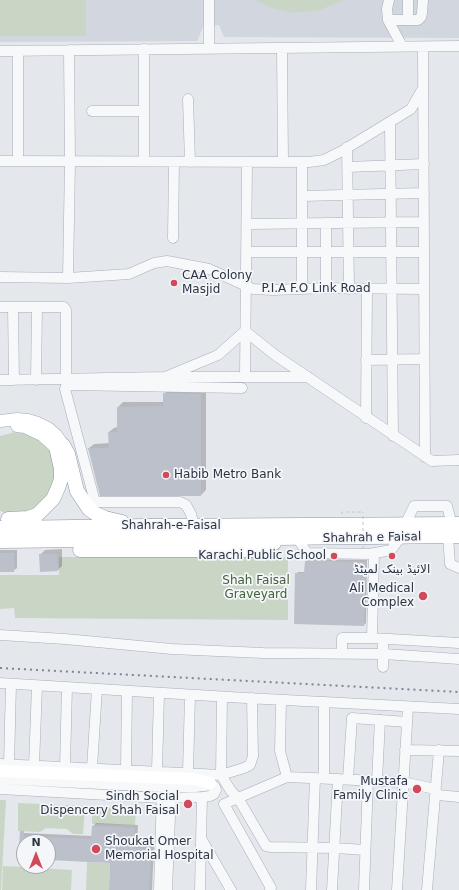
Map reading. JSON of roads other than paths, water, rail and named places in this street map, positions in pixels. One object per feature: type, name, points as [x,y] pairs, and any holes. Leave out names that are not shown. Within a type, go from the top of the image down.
[{"type":"highway","points":[[0,519],[28,518],[37,515],[52,499],[61,478],[60,448]]},
{"type":"highway","points":[[60,448],[68,454],[77,491],[89,508],[96,514],[105,518],[148,526]]},
{"type":"highway","name":"Shahrah-e-Faisal","points":[[0,528],[342,526]]},
{"type":"highway","name":"Shahrah e Faisal","points":[[342,526],[402,531]]},
{"type":"highway","name":"Shahrah e Faisal","points":[[291,539],[402,531],[454,530]]},
{"type":"highway","name":"Shahrah-e-Faisal","points":[[0,541],[291,539]]},
{"type":"highway","points":[[0,550],[255,550],[291,539]]},
{"type":"main road","points":[[0,421],[17,418],[38,423],[48,428],[56,435],[60,448]]},
{"type":"main road","points":[[0,428],[13,426],[25,427],[42,435],[53,445],[60,448]]},
{"type":"main road","points":[[3,767],[194,779],[213,786]]},
{"type":"street","points":[[209,0],[210,48]]},
{"type":"street","points":[[389,0],[387,9],[388,20],[402,46]]},
{"type":"street","points":[[408,0],[408,20]]},
{"type":"street","points":[[388,20],[418,20],[421,17],[423,0]]},
{"type":"street","points":[[0,51],[459,46]]},
{"type":"street","points":[[423,47],[425,457]]},
{"type":"street","points":[[282,48],[283,162]]},
{"type":"street","points":[[144,49],[144,162]]},
{"type":"street","points":[[68,278],[70,161],[69,50]]},
{"type":"street","points":[[18,51],[18,161]]},
{"type":"street","points":[[0,160],[302,162],[324,160],[411,109],[423,88]]},
{"type":"street","points":[[188,99],[190,162]]},
{"type":"street","points":[[92,111],[144,111]]},
{"type":"street","points":[[390,122],[392,436]]},
{"type":"street","points":[[347,147],[349,289]]},
{"type":"street","points":[[173,238],[174,162]]},
{"type":"street","points":[[245,377],[248,162]]},
{"type":"street","points":[[302,162],[302,289]]},
{"type":"street","points":[[348,167],[424,164]]},
{"type":"street","points":[[302,196],[424,193]]},
{"type":"street","points":[[248,224],[424,222]]},
{"type":"street","points":[[326,223],[326,288]]},
{"type":"street","points":[[247,252],[424,252]]},
{"type":"street","name":"P.I.A F.O Link Road","points":[[0,277],[68,278],[129,274],[154,263],[167,261],[209,269],[253,289],[424,289]]},
{"type":"street","points":[[366,418],[367,289]]},
{"type":"street","points":[[0,307],[64,307],[66,310],[66,379]]},
{"type":"street","points":[[13,307],[14,380]]},
{"type":"street","points":[[36,380],[37,307]]},
{"type":"street","points":[[166,377],[218,356],[245,331]]},
{"type":"street","points":[[245,331],[275,355],[425,457],[432,461],[459,460]]},
{"type":"street","points":[[366,360],[424,359]]},
{"type":"street","points":[[0,380],[166,377],[308,377]]},
{"type":"street","points":[[194,526],[191,514],[186,505],[180,502],[95,502],[65,389],[66,386],[242,388]]},
{"type":"street","points":[[291,539],[307,553],[374,553],[391,550],[414,506],[447,506],[454,530],[450,564],[459,568]]},
{"type":"street","points":[[372,638],[374,553]]},
{"type":"street","points":[[0,635],[263,653],[384,654],[459,659]]},
{"type":"street","points":[[342,653],[342,638],[372,638],[459,644]]},
{"type":"street","points":[[383,639],[383,667]]},
{"type":"street","points":[[0,683],[222,697],[459,709]]},
{"type":"street","points":[[11,684],[3,767],[34,766],[220,774],[244,768],[250,765],[252,761],[252,698]]},
{"type":"street","points":[[34,766],[37,686]]},
{"type":"street","points":[[65,767],[67,687]]},
{"type":"street","points":[[92,768],[97,689]]},
{"type":"street","points":[[126,770],[127,691]]},
{"type":"street","points":[[157,771],[159,693]]},
{"type":"street","points":[[188,773],[190,695]]},
{"type":"street","points":[[222,697],[220,774],[235,794],[266,846],[366,850]]},
{"type":"street","points":[[281,700],[280,751],[287,777]]},
{"type":"street","points":[[311,890],[324,702]]},
{"type":"street","points":[[397,890],[408,707]]},
{"type":"street","points":[[332,890],[343,779],[352,718],[407,722]]},
{"type":"street","points":[[364,890],[372,781],[380,720]]},
{"type":"street","points":[[405,750],[459,751]]},
{"type":"street","points":[[427,890],[439,750]]},
{"type":"street","points":[[270,890],[271,888],[224,804],[235,794],[287,777],[404,782],[435,789]]},
{"type":"street","points":[[0,779],[167,786],[213,786],[235,794]]},
{"type":"street","points":[[159,890],[167,786]]},
{"type":"street","points":[[0,789],[166,798],[210,796],[214,794],[213,786]]},
{"type":"street","points":[[435,789],[438,795],[459,797]]},
{"type":"street","points":[[200,890],[202,797]]},
{"type":"street","points":[[166,798],[167,890]]},
{"type":"street","points":[[202,840],[231,890]]},
{"type":"railway","points":[[0,668],[459,692]]},
{"type":"place","name":"CAA Colony Masjid","points":[[174,283]]},
{"type":"place","name":"Habib Metro Bank","points":[[166,475]]},
{"type":"place","name":"Karachi Public School","points":[[334,556]]},
{"type":"place","name":"الائیڈ بینک لمیٹڈ","points":[[392,556]]},
{"type":"place","name":"Ali Medical Complex","points":[[423,596]]},
{"type":"place","name":"Mustafa Family Clinic","points":[[417,789]]},
{"type":"place","name":"Sindh Social Dispencery Shah Faisal","points":[[188,804]]},
{"type":"place","name":"Shoukat Omer Memorial Hospital","points":[[96,849]]},
{"type":"park label","name":"Shah Faisal Graveyard","points":[[256,588]]}]
